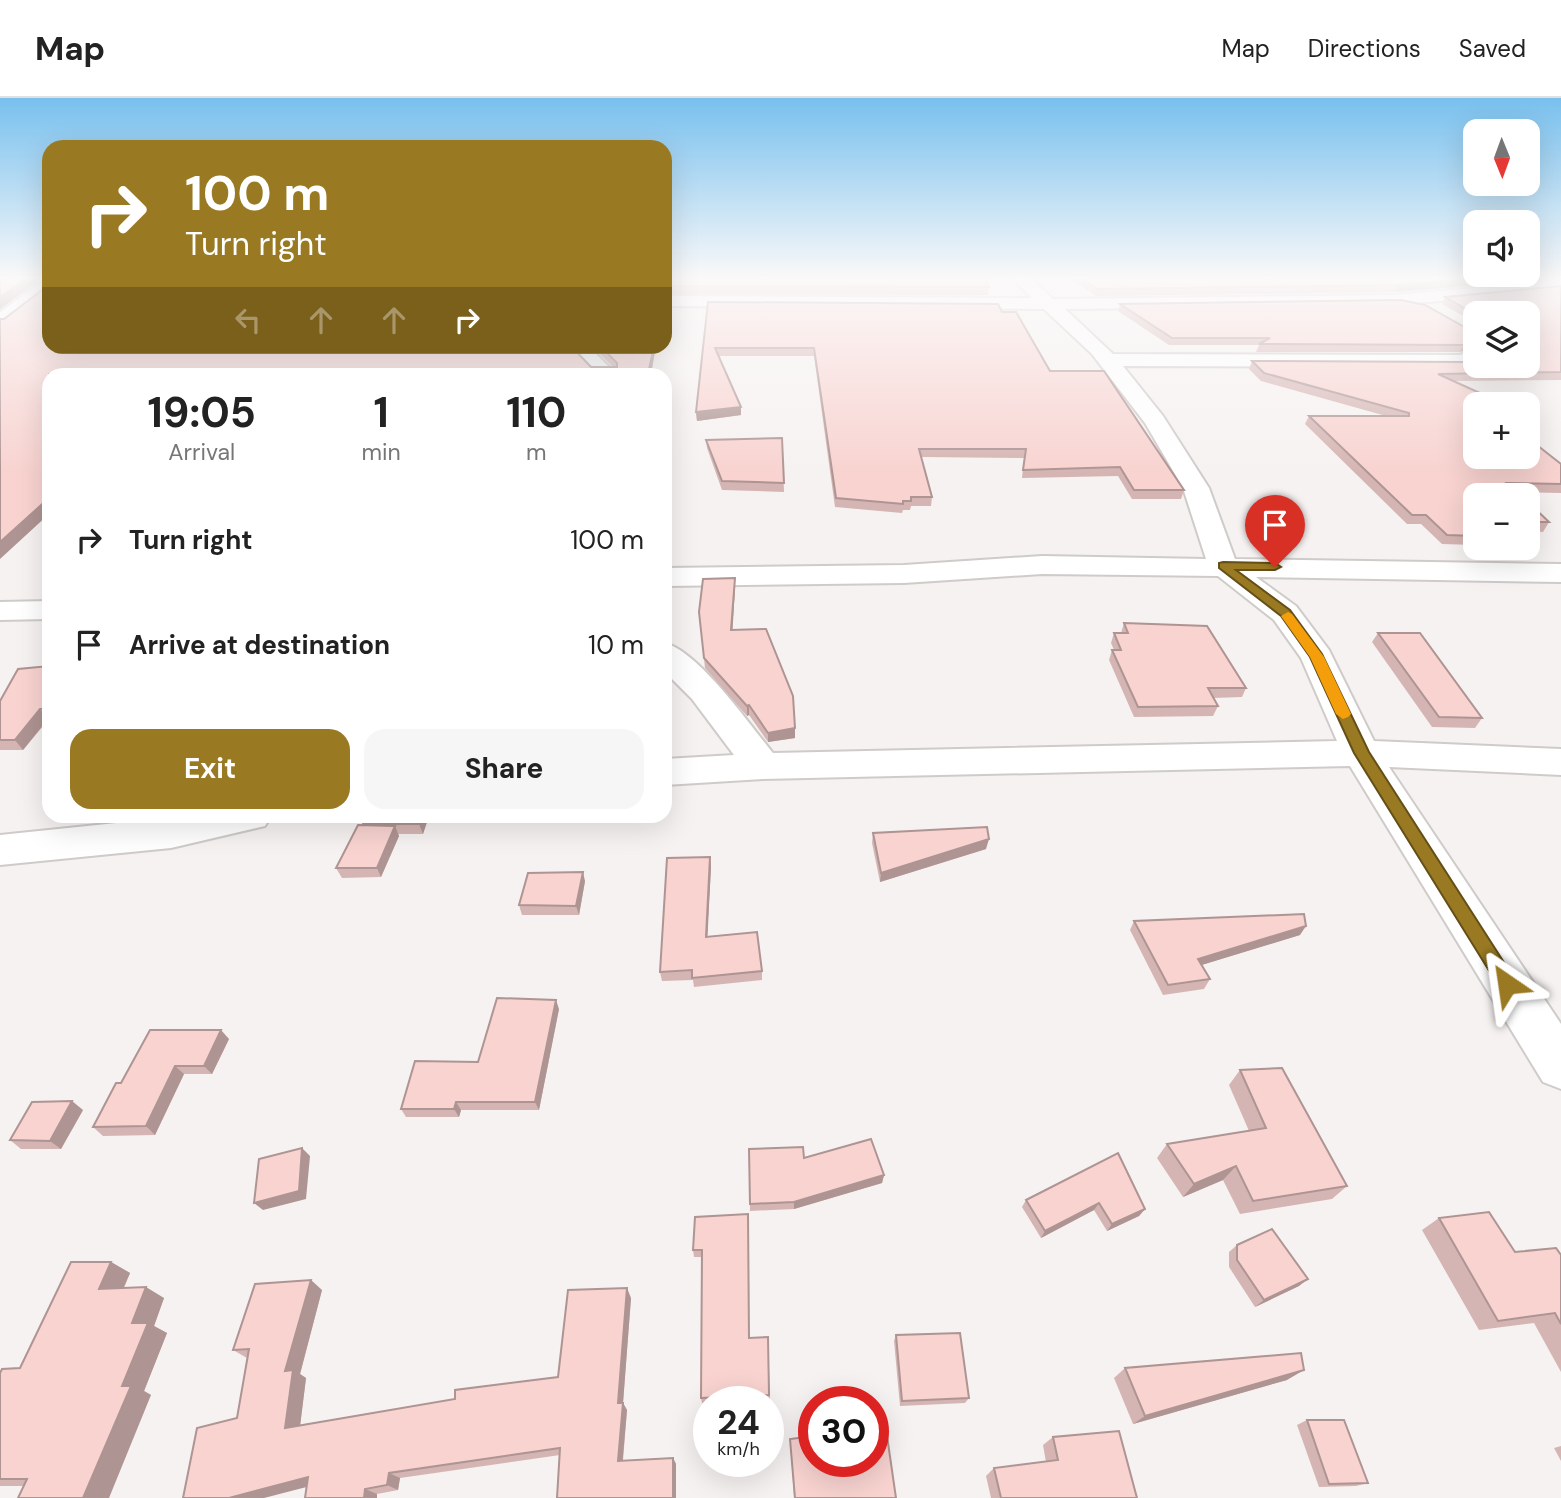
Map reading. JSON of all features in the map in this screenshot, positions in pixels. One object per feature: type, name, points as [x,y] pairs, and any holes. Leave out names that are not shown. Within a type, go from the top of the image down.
[{"type":"street","points":[[1089,342],[1155,421],[1196,488],[1223,566],[1285,613],[1317,657],[1361,753],[1561,1066]]},
{"type":"street","points":[[584,354],[599,368]]},
{"type":"street","points":[[1106,360],[1463,361]]},
{"type":"street","points":[[672,577],[904,574],[1042,565],[1561,573]]},
{"type":"street","points":[[0,611],[42,610]]},
{"type":"street","points":[[672,660],[704,691],[763,766]]},
{"type":"street","points":[[672,772],[763,766],[1361,753],[1561,762]]},
{"type":"street","points":[[0,850],[171,833],[218,823]]},
{"type":"building","points":[[0,342],[42,342],[42,354],[579,354],[591,367],[617,367],[617,363],[608,354],[652,354],[649,368],[42,368],[42,504],[0,542]]},
{"type":"building","points":[[704,342],[1033,342],[1050,371],[1104,371],[1184,490],[1134,490],[1120,467],[1023,470],[1026,449],[919,449],[932,497],[911,497],[911,501],[903,501],[903,504],[836,498],[814,348],[715,348],[741,407],[696,412]]},
{"type":"building","points":[[1463,342],[1463,345],[1259,344]]},
{"type":"building","points":[[1540,342],[1561,342],[1561,372],[1540,372]]},
{"type":"building","points":[[1252,361],[1463,362],[1463,374],[1438,374],[1478,392],[1463,392],[1463,469],[1540,469],[1540,447],[1561,464],[1561,484],[1463,483],[1463,536],[1447,535],[1426,515],[1412,515],[1309,416],[1409,416],[1409,413],[1264,373]]},
{"type":"building","points":[[782,438],[784,483],[722,481],[706,440]]},
{"type":"building","points":[[1540,513],[1549,522],[1540,522]]},
{"type":"building","points":[[735,578],[731,630],[766,629],[793,696],[795,728],[768,733],[749,705],[747,706],[704,658],[699,612],[703,579]]},
{"type":"building","points":[[1124,623],[1207,626],[1246,688],[1208,688],[1218,706],[1138,707],[1112,650],[1121,650],[1114,633],[1128,633]]},
{"type":"building","points":[[1378,633],[1420,633],[1482,718],[1439,717]]},
{"type":"building","points":[[42,667],[42,709],[15,740],[0,740],[0,701],[18,669]]},
{"type":"building","points":[[364,823],[419,823],[419,824]]},
{"type":"building","points":[[358,825],[395,826],[377,868],[336,868]]},
{"type":"building","points":[[987,827],[989,839],[881,873],[873,833]]},
{"type":"building","points":[[710,857],[706,937],[757,932],[762,971],[692,978],[692,970],[660,972],[667,858]]},
{"type":"building","points":[[583,872],[576,906],[519,905],[528,873]]},
{"type":"building","points":[[1304,914],[1306,926],[1198,959],[1210,979],[1168,985],[1134,921]]},
{"type":"building","points":[[497,998],[556,1000],[535,1102],[456,1102],[454,1109],[401,1109],[415,1061],[478,1062]]},
{"type":"building","points":[[150,1030],[221,1030],[204,1066],[175,1066],[146,1126],[93,1127],[116,1083],[121,1083]]},
{"type":"building","points":[[1282,1068],[1347,1186],[1253,1201],[1236,1166],[1194,1184],[1167,1144],[1266,1128],[1240,1070]]},
{"type":"building","points":[[72,1101],[50,1141],[10,1140],[32,1102]]},
{"type":"building","points":[[871,1139],[884,1175],[794,1202],[750,1204],[749,1149],[803,1147],[804,1158]]},
{"type":"building","points":[[302,1148],[299,1191],[254,1203],[259,1159]]},
{"type":"building","points":[[1118,1153],[1145,1209],[1112,1224],[1099,1203],[1045,1231],[1026,1200]]},
{"type":"building","points":[[1489,1212],[1515,1252],[1556,1248],[1561,1255],[1561,1324],[1555,1313],[1498,1321],[1439,1218]]},
{"type":"building","points":[[748,1214],[749,1338],[768,1337],[769,1386],[701,1386],[702,1250],[693,1250],[695,1217]]},
{"type":"building","points":[[1272,1229],[1308,1279],[1264,1300],[1237,1260],[1237,1245]]},
{"type":"building","points":[[71,1262],[111,1262],[99,1289],[146,1287],[132,1323],[148,1323],[122,1386],[131,1386],[83,1498],[18,1498],[27,1479],[0,1479],[0,1373],[2,1369],[20,1368]]},
{"type":"building","points":[[311,1280],[285,1371],[293,1370],[285,1428],[455,1399],[455,1390],[558,1377],[568,1290],[627,1288],[618,1403],[623,1403],[618,1461],[673,1458],[673,1498],[557,1498],[560,1448],[389,1473],[387,1485],[365,1489],[364,1498],[305,1498],[308,1477],[229,1498],[183,1498],[197,1428],[237,1418],[249,1349],[233,1350],[255,1284]]},
{"type":"building","points":[[960,1333],[969,1398],[902,1401],[896,1335]]},
{"type":"building","points":[[1301,1353],[1304,1370],[1145,1416],[1125,1368]]},
{"type":"building","points":[[1307,1420],[1344,1420],[1368,1483],[1329,1484]]},
{"type":"building","points":[[1119,1431],[1137,1498],[1001,1498],[994,1468],[1058,1460],[1053,1437]]},
{"type":"building","points":[[798,1438],[798,1477],[889,1477],[889,1450],[896,1498],[795,1498],[790,1439]]},
{"type":"slow traffic","points":[[1288,616],[1317,657],[1343,714]]},
{"type":"route","points":[[1275,567],[1223,566],[1285,613],[1317,657],[1361,753],[1507,984]]}]
